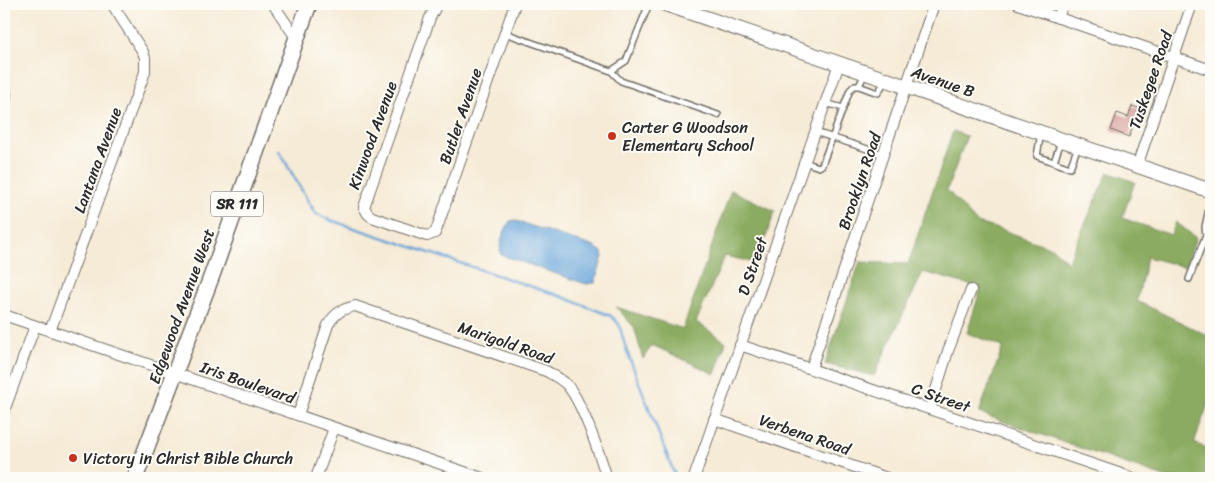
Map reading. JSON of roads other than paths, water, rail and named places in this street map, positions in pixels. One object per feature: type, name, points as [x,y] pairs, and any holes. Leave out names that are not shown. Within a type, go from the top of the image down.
[{"type":"main road","name":"Edgewood Avenue West","points":[[135,478],[215,267],[309,4]]},
{"type":"main road","name":"Avenue B","points":[[672,5],[1211,191]]},
{"type":"street","name":"Lantana Avenue","points":[[50,331],[145,72],[143,52],[112,4]]},
{"type":"street","points":[[273,4],[296,38]]},
{"type":"street","name":"Kinwood Avenue","points":[[431,236],[421,235],[372,217],[365,211],[364,207],[430,18],[437,4]]},
{"type":"street","name":"Butler Avenue","points":[[431,236],[437,228],[515,4]]},
{"type":"street","name":"Brooklyn Road","points":[[811,368],[934,4]]},
{"type":"street","points":[[1018,4],[1211,70]]},
{"type":"street","points":[[1058,18],[1063,4]]},
{"type":"street","name":"Tuskegee Road","points":[[1137,166],[1192,4]]},
{"type":"street","name":"D Street","points":[[694,478],[839,64]]},
{"type":"street","points":[[930,409],[948,351],[971,290]]},
{"type":"street","name":"Marigold Road","points":[[298,415],[328,325],[336,314],[344,309],[356,306],[556,376],[567,385],[575,397],[596,446],[607,478]]},
{"type":"street","name":"Iris Boulevard","points":[[4,315],[482,478]]},
{"type":"street","points":[[4,411],[35,326]]},
{"type":"street","name":"C Street","points":[[740,345],[1133,478]]},
{"type":"street","name":"Verbena Road","points":[[714,419],[886,478]]},
{"type":"street","points":[[316,478],[334,428]]},
{"type":"lane","points":[[611,71],[626,61],[649,4]]},
{"type":"lane","points":[[504,33],[611,71],[621,81],[718,115]]},
{"type":"lane","points":[[859,86],[865,73]]},
{"type":"lane","points":[[804,162],[819,167],[822,165],[850,90],[854,86],[859,86],[878,93],[885,80]]},
{"type":"lane","points":[[825,103],[843,108]]},
{"type":"lane","points":[[815,132],[884,155]]},
{"type":"lane","points":[[1041,132],[1037,156],[1070,168],[1078,146]]},
{"type":"lane","points":[[1054,162],[1062,139]]},
{"type":"lane","points":[[1189,279],[1206,235],[1205,227],[1211,199]]},
{"type":"water","points":[[514,220],[595,247],[602,252],[603,257],[595,283],[586,284],[501,255],[502,237],[510,221]]},
{"type":"waterway","points":[[279,151],[315,213],[327,219],[563,297],[611,316],[619,324],[626,349],[676,478]]},
{"type":"place","name":"Carter G Woodson Elementary School","points":[[612,136]]},
{"type":"place","name":"Victory in Christ Bible Church","points":[[73,458]]}]
